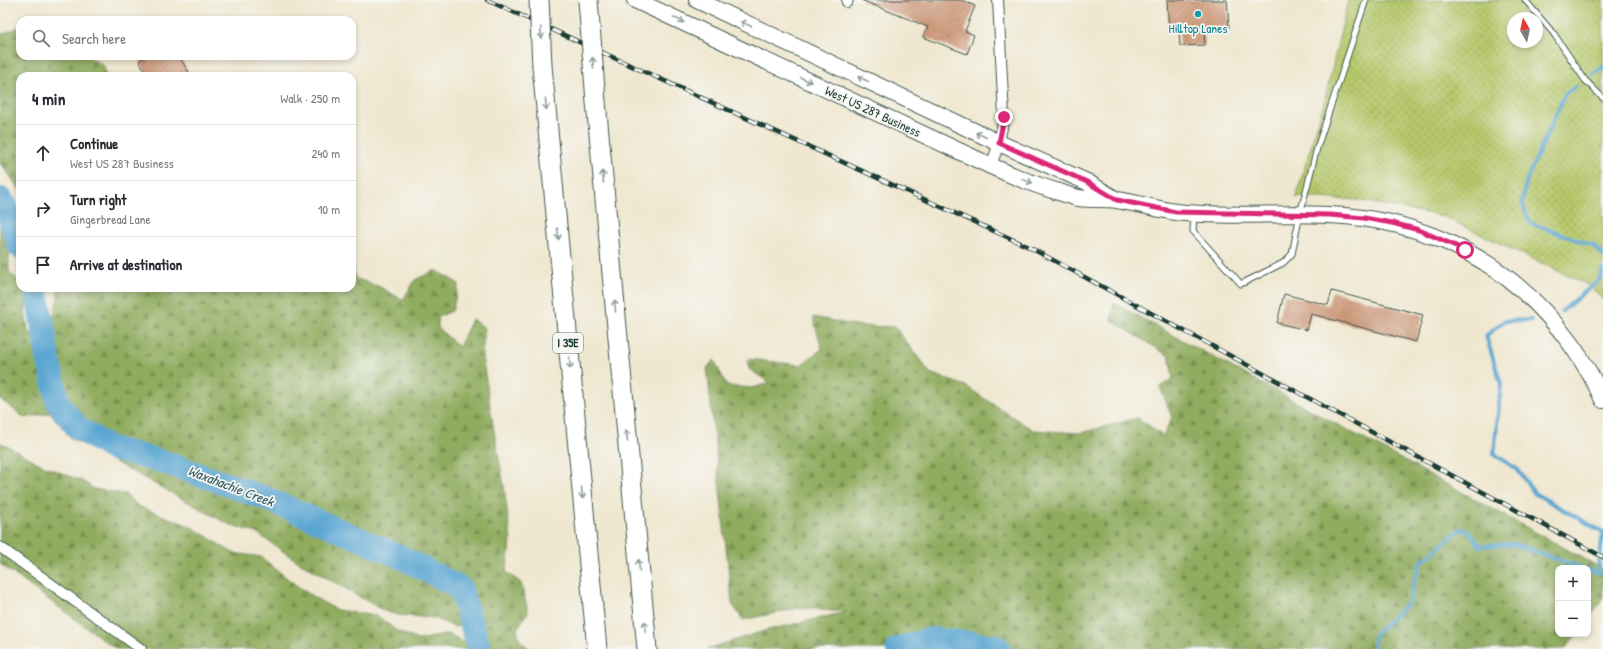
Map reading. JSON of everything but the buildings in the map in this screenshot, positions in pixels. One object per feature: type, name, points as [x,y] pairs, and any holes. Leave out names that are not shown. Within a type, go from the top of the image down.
[{"type":"highway","name":"I 35E","points":[[539,0],[542,66],[596,649]]},
{"type":"highway","points":[[588,0],[596,102],[647,649]]},
{"type":"main road","name":"West US 287 Business","points":[[635,0],[991,166],[1025,181],[1079,198],[1117,200],[1176,212],[1330,215],[1392,223],[1419,230],[1444,240],[1470,253],[1512,281],[1545,312],[1582,360],[1603,400]]},
{"type":"main road","name":"West US 287 Business","points":[[696,0],[999,143],[1087,182],[1117,200]]},
{"type":"main road","points":[[708,0],[725,14]]},
{"type":"street","points":[[991,166],[999,143],[1004,117],[998,0]]},
{"type":"street","points":[[0,547],[141,649]]},
{"type":"lane","points":[[1194,213],[1194,231],[1241,284],[1283,263],[1292,254],[1300,214],[1317,148],[1366,0]]},
{"type":"lane","points":[[1525,0],[1554,34],[1585,80],[1603,98]]},
{"type":"green space","points":[[1348,0],[1603,0],[1603,300],[1590,286],[1442,216],[1357,200],[1296,197],[1325,99]]},
{"type":"green space","points":[[16,29],[16,60],[94,60],[104,66],[105,72],[16,72],[16,184],[0,164],[0,35]]},
{"type":"green space","points":[[0,209],[7,224],[9,272],[16,278],[16,292],[28,292],[25,313],[29,335],[52,322],[58,292],[356,292],[356,278],[380,287],[403,300],[415,280],[436,270],[459,284],[452,311],[438,317],[438,328],[459,347],[472,319],[485,328],[482,355],[504,486],[511,541],[506,572],[521,583],[528,612],[517,629],[520,641],[530,649],[484,649],[480,642],[480,623],[454,627],[435,618],[397,615],[384,611],[294,559],[257,533],[228,524],[71,438],[50,413],[25,418],[0,399]]},
{"type":"green space","points":[[1114,303],[1603,569],[1603,599],[1591,615],[1591,565],[1555,565],[1555,637],[1575,637],[1565,649],[707,649],[764,631],[846,612],[799,608],[743,620],[732,604],[707,368],[714,360],[727,386],[752,388],[770,383],[749,369],[748,359],[801,365],[822,349],[813,317],[859,326],[895,327],[930,373],[966,386],[1033,430],[1080,433],[1138,418],[1163,436],[1172,417],[1160,387],[1173,378],[1169,356],[1111,320]]},
{"type":"green space","points":[[0,442],[44,466],[82,481],[94,489],[125,494],[138,506],[190,526],[233,553],[261,557],[292,582],[315,598],[337,610],[376,615],[397,631],[418,640],[449,634],[468,645],[469,649],[116,649],[0,564]]},
{"type":"waterway","points":[[1593,74],[1603,67]]},
{"type":"waterway","points":[[1576,86],[1565,94],[1527,179],[1522,203],[1530,223],[1594,246],[1603,255]]},
{"type":"waterway","name":"Waxahachie Creek","points":[[0,199],[6,207],[16,236]]},
{"type":"waterway","points":[[1562,311],[1599,280],[1603,269]]},
{"type":"waterway","name":"Waxahachie Creek","points":[[37,292],[58,403],[77,427],[110,448],[164,462],[265,498],[403,558],[460,588],[479,649]]},
{"type":"waterway","points":[[1531,320],[1504,321],[1486,336],[1501,384],[1494,454],[1518,470],[1534,493],[1603,532],[1598,573],[1591,571]]},
{"type":"waterway","points":[[1373,649],[1375,634],[1408,603],[1420,563],[1461,529],[1470,532],[1480,546],[1513,544],[1573,565]]},
{"type":"waterway","name":"Waxahachie Creek","points":[[898,649],[931,639],[996,646],[999,649]]},
{"type":"railway","points":[[487,0],[1027,246],[1603,557]]},
{"type":"place","name":"Hilltop Lanes","points":[[1198,14]]},
{"type":"route","points":[[1004,117],[999,143],[1087,182],[1117,200],[1176,212],[1330,215],[1364,218],[1419,230],[1465,250]]}]
